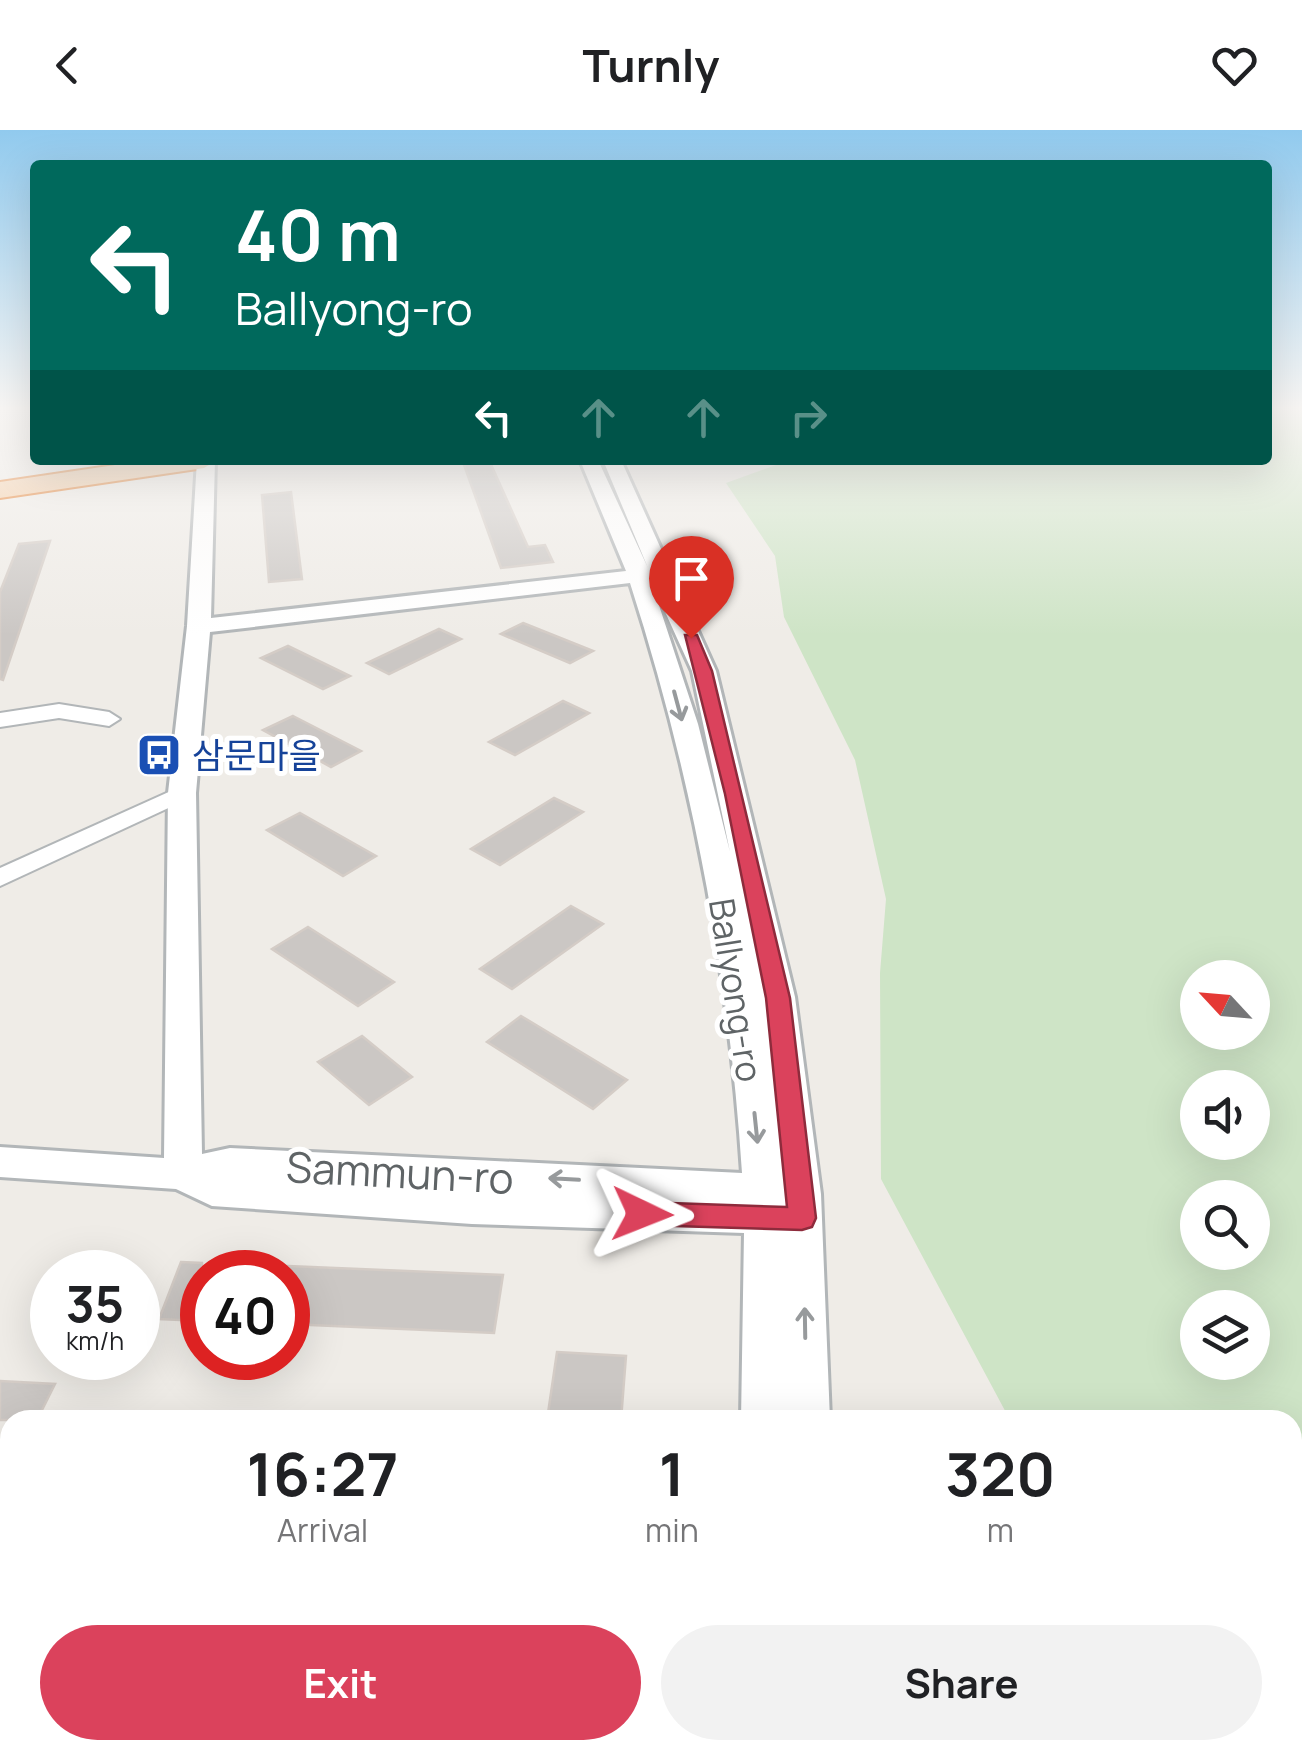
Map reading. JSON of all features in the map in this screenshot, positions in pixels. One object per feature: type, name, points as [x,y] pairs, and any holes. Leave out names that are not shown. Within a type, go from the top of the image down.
[{"type":"highway","points":[[0,490],[47,483]]},
{"type":"street","points":[[198,1182],[182,794],[199,626],[204,483]]},
{"type":"street","name":"Ballyong-ro","points":[[602,483],[704,671],[735,794],[778,998],[783,1204],[807,1410]]},
{"type":"street","name":"Ballyong-ro","points":[[620,483],[652,574]]},
{"type":"street","points":[[199,626],[652,574]]},
{"type":"street","points":[[0,720],[59,711],[110,719]]},
{"type":"street","points":[[0,878],[182,794]]},
{"type":"street","name":"Sammun-ro","points":[[0,1162],[472,1208],[783,1204]]},
{"type":"street","name":"Ballyong-ro","points":[[765,1410],[783,1204]]},
{"type":"green space","points":[[726,483],[1302,483],[1302,1410],[1005,1410],[881,1179],[880,973],[886,899],[855,760],[784,617],[775,556]]},
{"type":"building","points":[[471,483],[499,483],[528,547],[545,545],[553,562],[501,568]]},
{"type":"building","points":[[291,492],[302,579],[269,582],[262,495]]},
{"type":"building","points":[[50,541],[3,680],[0,679],[0,592],[19,544]]},
{"type":"building","points":[[523,623],[593,651],[570,663],[501,634]]},
{"type":"building","points":[[439,629],[461,639],[389,674],[367,663]]},
{"type":"building","points":[[288,646],[350,676],[323,689],[261,658]]},
{"type":"building","points":[[563,701],[589,713],[515,755],[489,742]]},
{"type":"building","points":[[293,716],[361,751],[331,767],[263,730]]},
{"type":"building","points":[[554,798],[583,812],[500,865],[471,849]]},
{"type":"building","points":[[300,813],[376,856],[343,876],[267,830]]},
{"type":"building","points":[[571,906],[603,924],[512,989],[480,969]]},
{"type":"building","points":[[308,927],[394,982],[358,1006],[272,949]]},
{"type":"building","points":[[521,1016],[627,1080],[593,1109],[487,1042]]},
{"type":"building","points":[[362,1036],[412,1077],[369,1105],[318,1062]]},
{"type":"building","points":[[180,1265],[180,1320],[160,1316]]},
{"type":"building","points":[[310,1267],[503,1275],[494,1333],[310,1325]]},
{"type":"building","points":[[557,1352],[626,1356],[622,1410],[548,1410]]},
{"type":"building","points":[[0,1381],[55,1384],[42,1410],[0,1410]]},
{"type":"place","name":"삼문마을","points":[[159,755]]},
{"type":"route","points":[[642,1214],[802,1218],[778,998],[735,794],[704,671],[691,638]]}]
